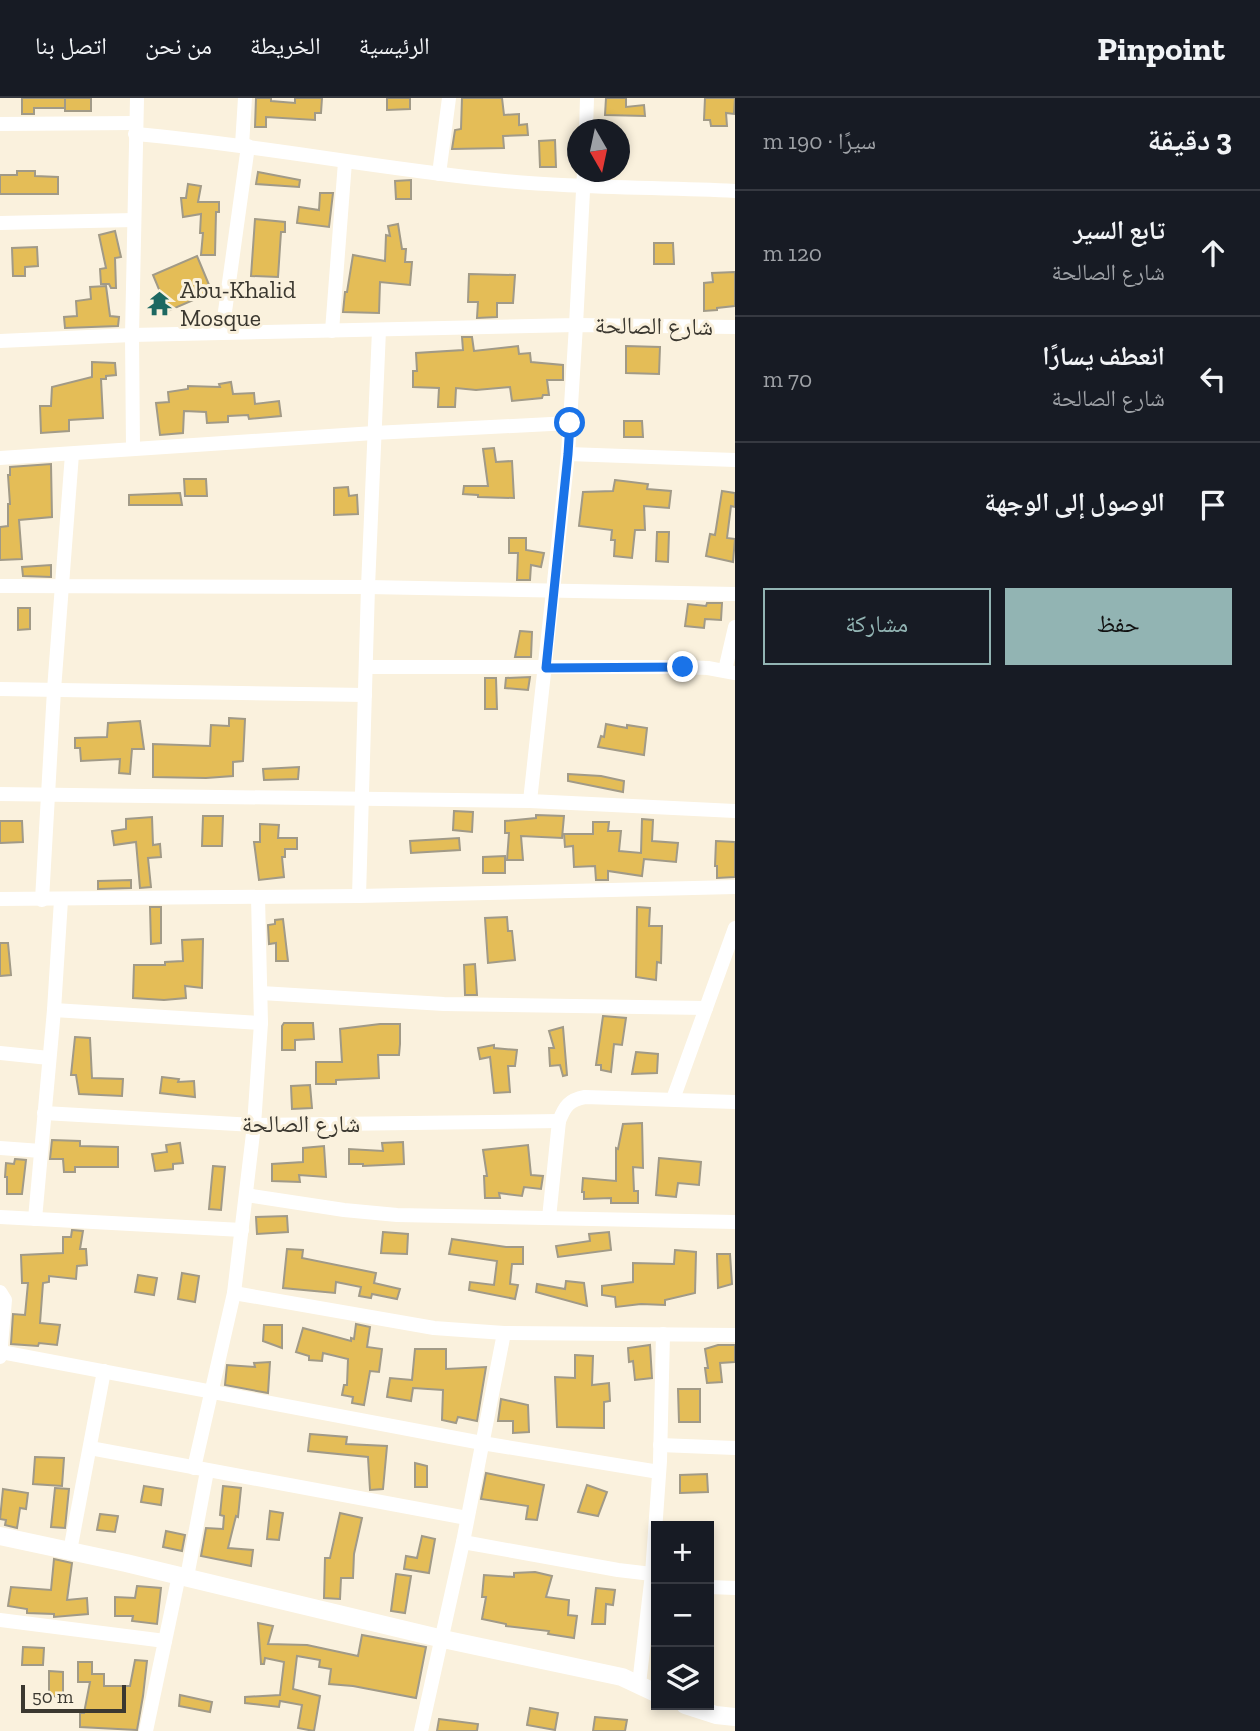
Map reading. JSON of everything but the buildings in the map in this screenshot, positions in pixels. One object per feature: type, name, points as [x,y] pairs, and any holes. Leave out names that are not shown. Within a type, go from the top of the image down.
[{"type":"street","points":[[133,448],[136,98]]},
{"type":"street","points":[[222,333],[245,146],[245,98]]},
{"type":"street","points":[[439,174],[449,98]]},
{"type":"street","points":[[586,119],[587,98]]},
{"type":"street","points":[[0,124],[136,129],[345,162],[488,180],[567,178]]},
{"type":"street","points":[[332,331],[345,162]]},
{"type":"street","points":[[0,341],[132,335],[576,325],[584,182]]},
{"type":"street","points":[[630,182],[735,191]]},
{"type":"street","points":[[0,223],[134,220]]},
{"type":"street","name":"شارع الصالحة","points":[[530,801],[568,454],[576,325],[735,327]]},
{"type":"street","points":[[359,896],[379,330]]},
{"type":"street","points":[[0,458],[570,423]]},
{"type":"street","points":[[42,900],[54,690],[72,454]]},
{"type":"street","points":[[568,454],[735,460]]},
{"type":"street","points":[[0,586],[368,587],[735,594]]},
{"type":"street","points":[[366,667],[683,667],[730,672],[735,627]]},
{"type":"street","points":[[0,689],[365,695]]},
{"type":"street","points":[[0,794],[530,801],[735,811]]},
{"type":"street","points":[[0,899],[359,896],[735,887]]},
{"type":"street","points":[[146,1731],[165,1641],[183,1576],[212,1391],[234,1293],[254,1125],[261,1023],[258,897]]},
{"type":"street","points":[[35,1219],[61,900]]},
{"type":"street","points":[[673,1098],[734,936]]},
{"type":"street","points":[[261,993],[444,1004],[706,1008]]},
{"type":"street","points":[[54,1010],[261,1023]]},
{"type":"street","points":[[0,1053],[49,1058]]},
{"type":"street","points":[[549,1218],[559,1121],[565,1106],[573,1100],[585,1097],[673,1098],[735,1102]]},
{"type":"street","name":"شارع الصالحة","points":[[44,1113],[254,1125],[559,1121]]},
{"type":"street","points":[[0,1147],[41,1151]]},
{"type":"street","points":[[246,1195],[397,1215],[735,1222]]},
{"type":"street","points":[[0,1217],[242,1230]]},
{"type":"street","points":[[0,1292],[5,1300],[0,1354],[104,1371],[482,1443],[659,1472]]},
{"type":"street","points":[[234,1293],[408,1325],[504,1333],[735,1335]]},
{"type":"street","points":[[421,1731],[443,1639],[504,1333]]},
{"type":"street","points":[[656,1521],[663,1334]]},
{"type":"street","points":[[70,1551],[104,1371]]},
{"type":"street","points":[[660,1445],[735,1448]]},
{"type":"street","points":[[90,1448],[467,1518]]},
{"type":"street","points":[[0,1536],[183,1576],[443,1639],[622,1677],[651,1690]]},
{"type":"street","points":[[463,1542],[651,1581]]},
{"type":"street","points":[[639,1684],[653,1584]]},
{"type":"street","points":[[714,1587],[735,1588]]},
{"type":"street","points":[[0,1620],[165,1641]]},
{"type":"street","points":[[700,1710],[735,1717]]},
{"type":"place","name":"Abu-Khalid Mosque","points":[[160,304]]},
{"type":"route","points":[[570,423],[546,668],[683,667]]}]
